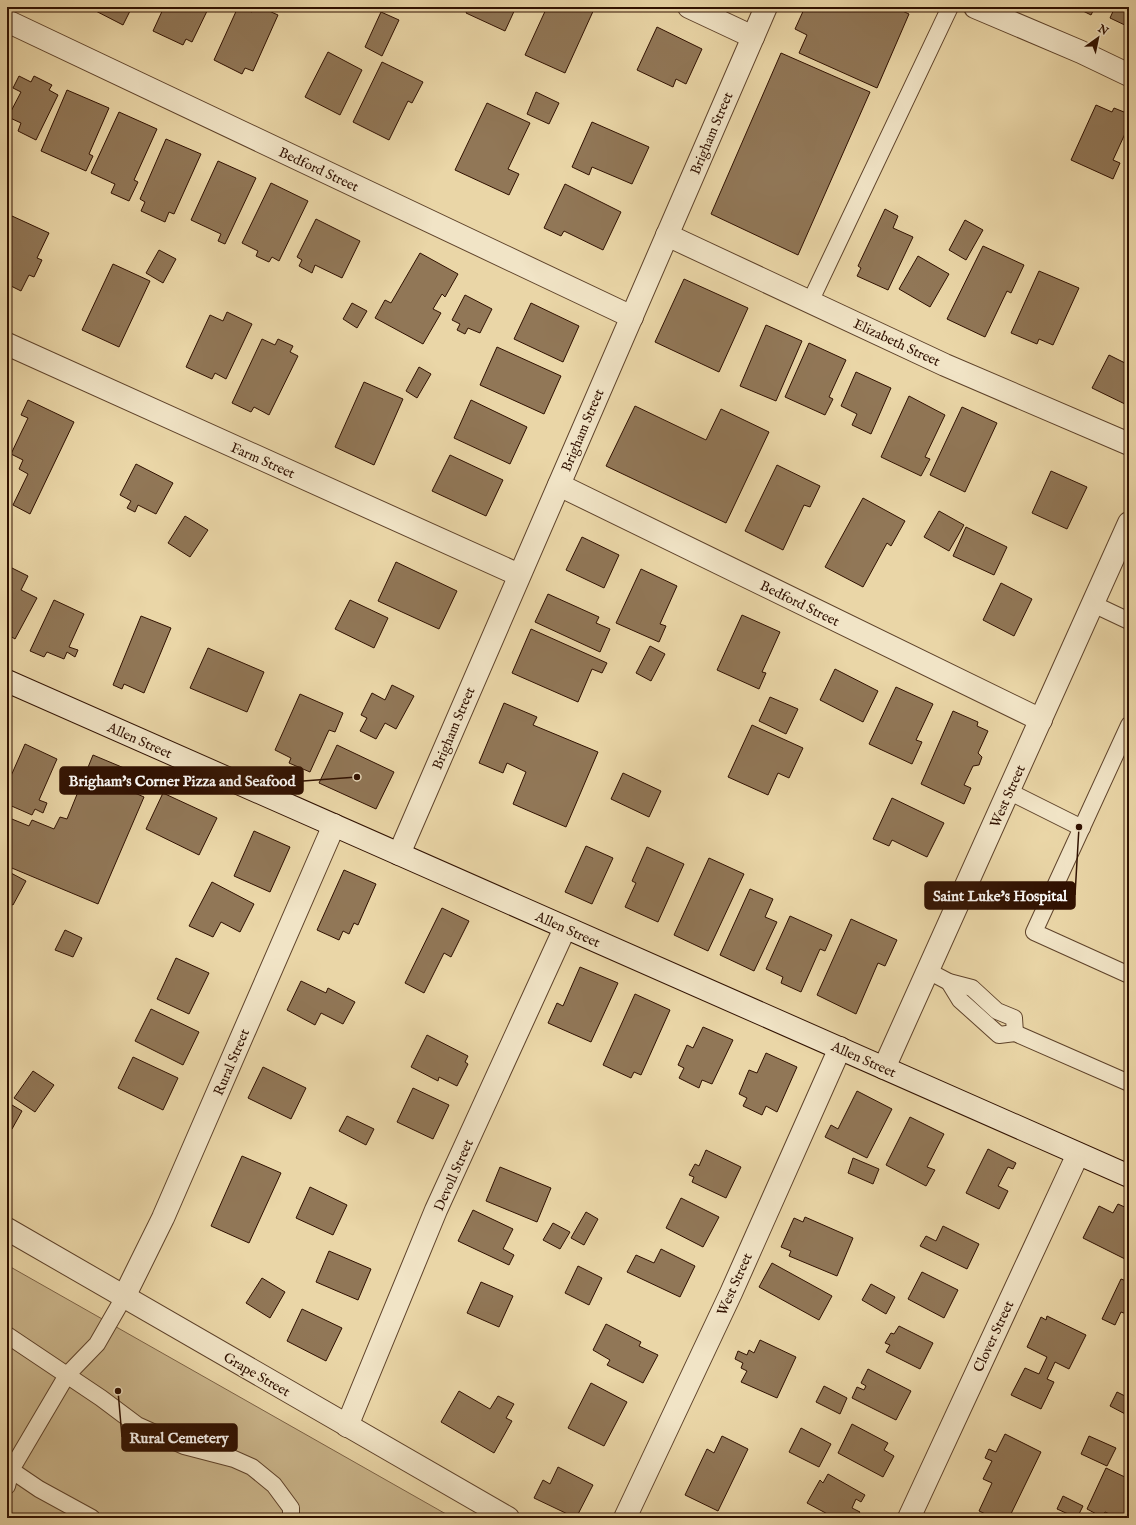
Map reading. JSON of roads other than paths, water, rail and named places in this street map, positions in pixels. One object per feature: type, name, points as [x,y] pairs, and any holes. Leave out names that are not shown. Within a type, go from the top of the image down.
[{"type":"street","points":[[689,7],[753,36]]},
{"type":"street","name":"Brigham Street","points":[[399,854],[766,7]]},
{"type":"street","points":[[975,7],[1080,52],[1129,75]]},
{"type":"street","name":"Bedford Street","points":[[7,21],[632,317]]},
{"type":"street","name":"Elizabeth Street","points":[[667,235],[945,365],[1129,444]]},
{"type":"street","name":"Farm Street","points":[[7,344],[519,575]]},
{"type":"street","name":"Bedford Street","points":[[558,485],[1041,720]]},
{"type":"street","name":"West Street","points":[[884,1068],[1129,523]]},
{"type":"street","name":"Allen Street","points":[[7,681],[1129,1176]]},
{"type":"street","name":"Rural Street","points":[[124,1297],[163,1218],[334,825]]},
{"type":"street","name":"Devoll Street","points":[[348,1426],[436,1210],[565,928]]},
{"type":"street","name":"West Street","points":[[624,1518],[731,1293],[840,1048]]},
{"type":"street","name":"Clover Street","points":[[909,1518],[1078,1154]]},
{"type":"street","name":"Grape Street","points":[[7,1229],[508,1518]]},
{"type":"lane","points":[[810,302],[950,7]]},
{"type":"lane","points":[[1093,604],[1129,621]]},
{"type":"lane","points":[[1129,725],[1034,932],[1129,975]]},
{"type":"lane","points":[[1008,791],[1082,828]]},
{"type":"lane","points":[[928,971],[949,982],[960,1000],[999,1035],[1014,1033],[1129,1083]]},
{"type":"lane","points":[[7,1486],[9,1471],[67,1375],[98,1344],[124,1297]]},
{"type":"lane","points":[[7,1335],[67,1375],[137,1425],[184,1446],[234,1459],[252,1467],[274,1485],[291,1508],[291,1518]]},
{"type":"lane","points":[[9,1471],[92,1518]]},
{"type":"place","name":"Brigham's Corner Pizza and Seafood","points":[[357,777]]},
{"type":"place","name":"Saint Luke's Hospital","points":[[1079,827]]},
{"type":"place","name":"Rural Cemetery","points":[[118,1391]]}]
